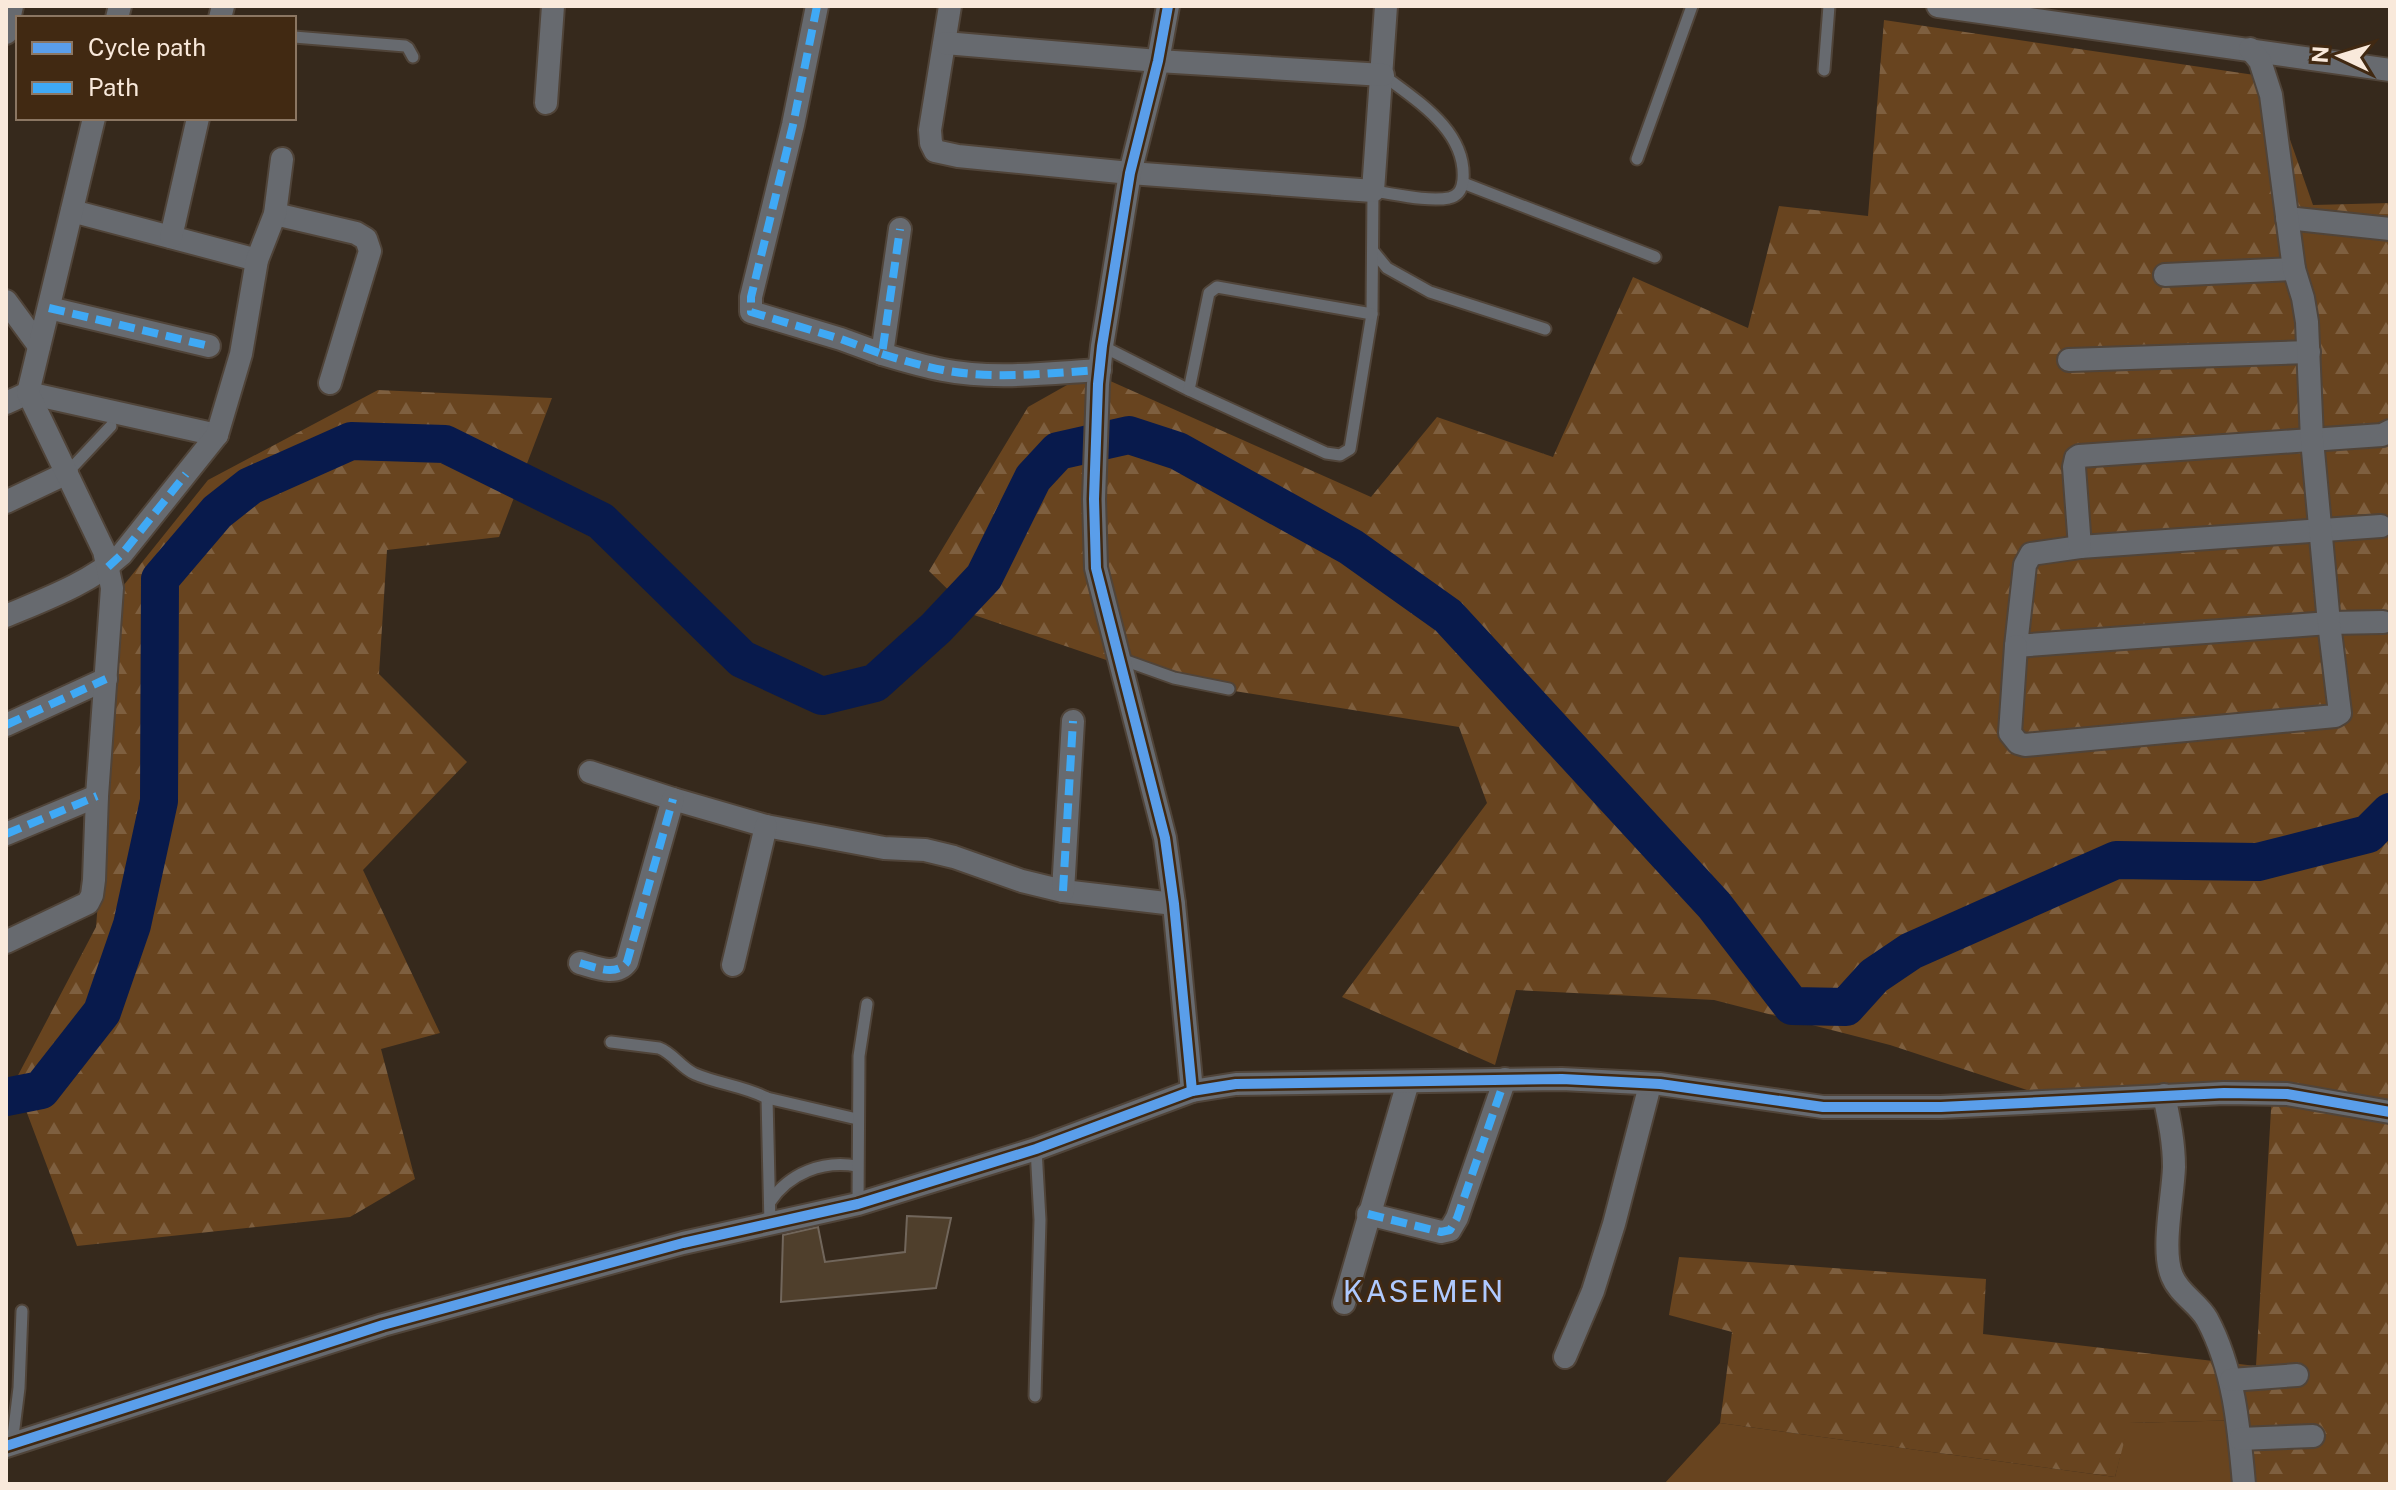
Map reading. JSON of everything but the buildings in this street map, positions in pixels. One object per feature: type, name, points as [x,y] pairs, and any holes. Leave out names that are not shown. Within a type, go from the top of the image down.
[{"type":"street","points":[[6,33],[12,6]]},
{"type":"street","points":[[546,103],[553,6]]},
{"type":"street","points":[[817,6],[793,125],[749,305],[751,312],[882,354],[944,370],[1099,377]]},
{"type":"street","points":[[950,6],[930,130],[935,151],[1130,173],[1373,191],[1386,6]]},
{"type":"street","points":[[1168,6],[1158,61],[1130,173],[1102,346],[1094,499],[1096,568],[1165,838],[1192,1091]]},
{"type":"street","points":[[1938,6],[2390,70]]},
{"type":"street","points":[[945,43],[1158,61],[1383,75]]},
{"type":"street","points":[[2250,49],[2260,61],[2271,95],[2294,269],[2303,298],[2309,352],[2312,440],[2322,530],[2329,623],[2341,711],[2338,716],[2035,745],[2018,743],[2010,733],[2025,565],[2031,554],[2080,547],[2322,530],[2381,526]]},
{"type":"street","points":[[6,942],[88,903],[94,880],[112,588],[104,551],[28,393],[94,120]]},
{"type":"street","points":[[171,237],[198,120]]},
{"type":"street","points":[[6,616],[108,567],[122,554],[217,435],[241,354],[257,260],[275,214],[282,159]]},
{"type":"street","points":[[72,211],[257,260]]},
{"type":"street","points":[[275,214],[356,233],[366,239],[370,251],[330,383]]},
{"type":"street","points":[[2287,218],[2390,229]]},
{"type":"street","points":[[882,354],[900,229]]},
{"type":"street","points":[[2165,275],[2294,269]]},
{"type":"street","points":[[6,301],[39,346]]},
{"type":"street","points":[[49,308],[209,346]]},
{"type":"street","points":[[2069,360],[2309,352]]},
{"type":"street","points":[[6,403],[28,393],[217,435]]},
{"type":"street","points":[[2080,547],[2074,467],[2079,456],[2382,435],[2390,431]]},
{"type":"street","points":[[6,502],[67,473]]},
{"type":"street","points":[[2016,646],[2329,623],[2383,622]]},
{"type":"street","points":[[6,725],[106,679]]},
{"type":"street","points":[[1063,891],[1073,721]]},
{"type":"street","points":[[590,772],[766,826],[884,848],[925,850],[1063,891],[1174,904]]},
{"type":"street","points":[[6,834],[97,796]]},
{"type":"street","points":[[580,963],[617,971],[627,962],[673,799]]},
{"type":"street","points":[[733,965],[766,826]]},
{"type":"street","points":[[1368,1214],[1441,1232],[1450,1230],[1457,1218],[1505,1079]]},
{"type":"street","points":[[9,1445],[383,1325],[683,1243],[770,1213],[858,1204],[1036,1149],[1192,1091],[1236,1084],[1562,1079],[1650,1085],[1848,1109],[2164,1095],[2287,1094],[2390,1112]]},
{"type":"street","points":[[1344,1303],[1408,1082]]},
{"type":"street","points":[[1565,1357],[1593,1291],[1614,1224],[1650,1085]]},
{"type":"street","points":[[2164,1095],[2174,1144],[2169,1235],[2172,1276],[2206,1318],[2231,1380],[2244,1484]]},
{"type":"street","points":[[2231,1380],[2297,1375]]},
{"type":"street","points":[[2240,1439],[2313,1436]]},
{"type":"lane","points":[[1637,159],[1692,6]]},
{"type":"lane","points":[[1824,70],[1829,6]]},
{"type":"lane","points":[[296,37],[405,46],[413,57]]},
{"type":"lane","points":[[1102,346],[1326,453],[1340,455],[1350,449],[1372,314],[1373,191],[1435,199],[1451,198],[1459,193],[1463,183],[1459,149],[1452,137],[1423,106],[1383,75]]},
{"type":"lane","points":[[1463,183],[1655,257]]},
{"type":"lane","points":[[1373,251],[1387,268],[1430,292],[1545,329]]},
{"type":"lane","points":[[1189,390],[1209,293],[1217,287],[1372,314]]},
{"type":"lane","points":[[67,473],[111,426]]},
{"type":"lane","points":[[1118,658],[1174,678],[1229,689]]},
{"type":"lane","points":[[858,1204],[859,1056],[867,1004]]},
{"type":"lane","points":[[611,1042],[659,1048],[695,1073],[767,1098],[857,1119]]},
{"type":"lane","points":[[767,1098],[770,1213]]},
{"type":"lane","points":[[1035,1396],[1040,1220],[1036,1149]]},
{"type":"lane","points":[[770,1213],[778,1190],[812,1168],[841,1163],[857,1166]]},
{"type":"lane","points":[[9,1445],[19,1388],[22,1311]]},
{"type":"green space","points":[[1884,20],[2268,77],[2313,205],[2390,203],[2390,1484],[2253,1484],[2243,1420],[2129,1423],[2115,1477],[1720,1423],[1732,1332],[1669,1315],[1679,1257],[1986,1279],[1983,1334],[2256,1366],[2272,1093],[2027,1090],[1890,1045],[1714,1000],[1516,990],[1495,1065],[1342,997],[1487,803],[1459,727],[1165,680],[974,615],[929,571],[1028,407],[1090,372],[1371,497],[1437,417],[1553,457],[1633,277],[1748,328],[1779,206],[1868,216]]},
{"type":"green space","points":[[378,390],[552,398],[499,537],[387,550],[379,674],[467,762],[363,870],[440,1033],[381,1049],[415,1179],[350,1217],[77,1246],[15,1081],[96,927],[123,586],[208,480]]},
{"type":"green space","points":[[2243,1420],[2253,1484],[1664,1484],[1720,1423],[2115,1477],[2128,1423]]},
{"type":"waterway","points":[[6,1097],[41,1090],[102,1012],[132,925],[159,801],[160,579],[217,512],[250,486],[351,441],[445,444],[601,521],[742,659],[822,696],[875,683],[936,628],[984,577],[1033,478],[1058,451],[1129,435],[1178,451],[1351,547],[1448,616],[1714,905],[1792,1006],[1846,1007],[1874,976],[1911,951],[2116,860],[2258,862],[2368,834],[2390,812]]},
{"type":"marked path","points":[[817,6],[793,125],[751,297],[751,312],[882,354],[900,229]]},
{"type":"marked path","points":[[49,308],[209,346]]},
{"type":"marked path","points":[[882,354],[935,368],[981,375],[1100,370]]},
{"type":"marked path","points":[[108,567],[186,474]]},
{"type":"marked path","points":[[6,725],[106,679]]},
{"type":"marked path","points":[[1063,891],[1073,721]]},
{"type":"marked path","points":[[6,834],[97,796]]},
{"type":"marked path","points":[[580,963],[611,970],[627,962],[673,799]]},
{"type":"marked path","points":[[1368,1214],[1441,1232],[1450,1230],[1457,1218],[1505,1079]]},
{"type":"cycle path","points":[[1168,6],[1158,61],[1130,173],[1102,346],[1094,499],[1096,568],[1165,838],[1192,1091]]},
{"type":"cycle path","points":[[6,1446],[383,1325],[683,1243],[858,1204],[1036,1149],[1192,1091],[1236,1084],[1562,1079],[1660,1084],[1823,1107],[1941,1107],[2224,1093],[2287,1094],[2390,1112]]},
{"type":"district","name":"KASEMEN","points":[[1424,1292]]}]
